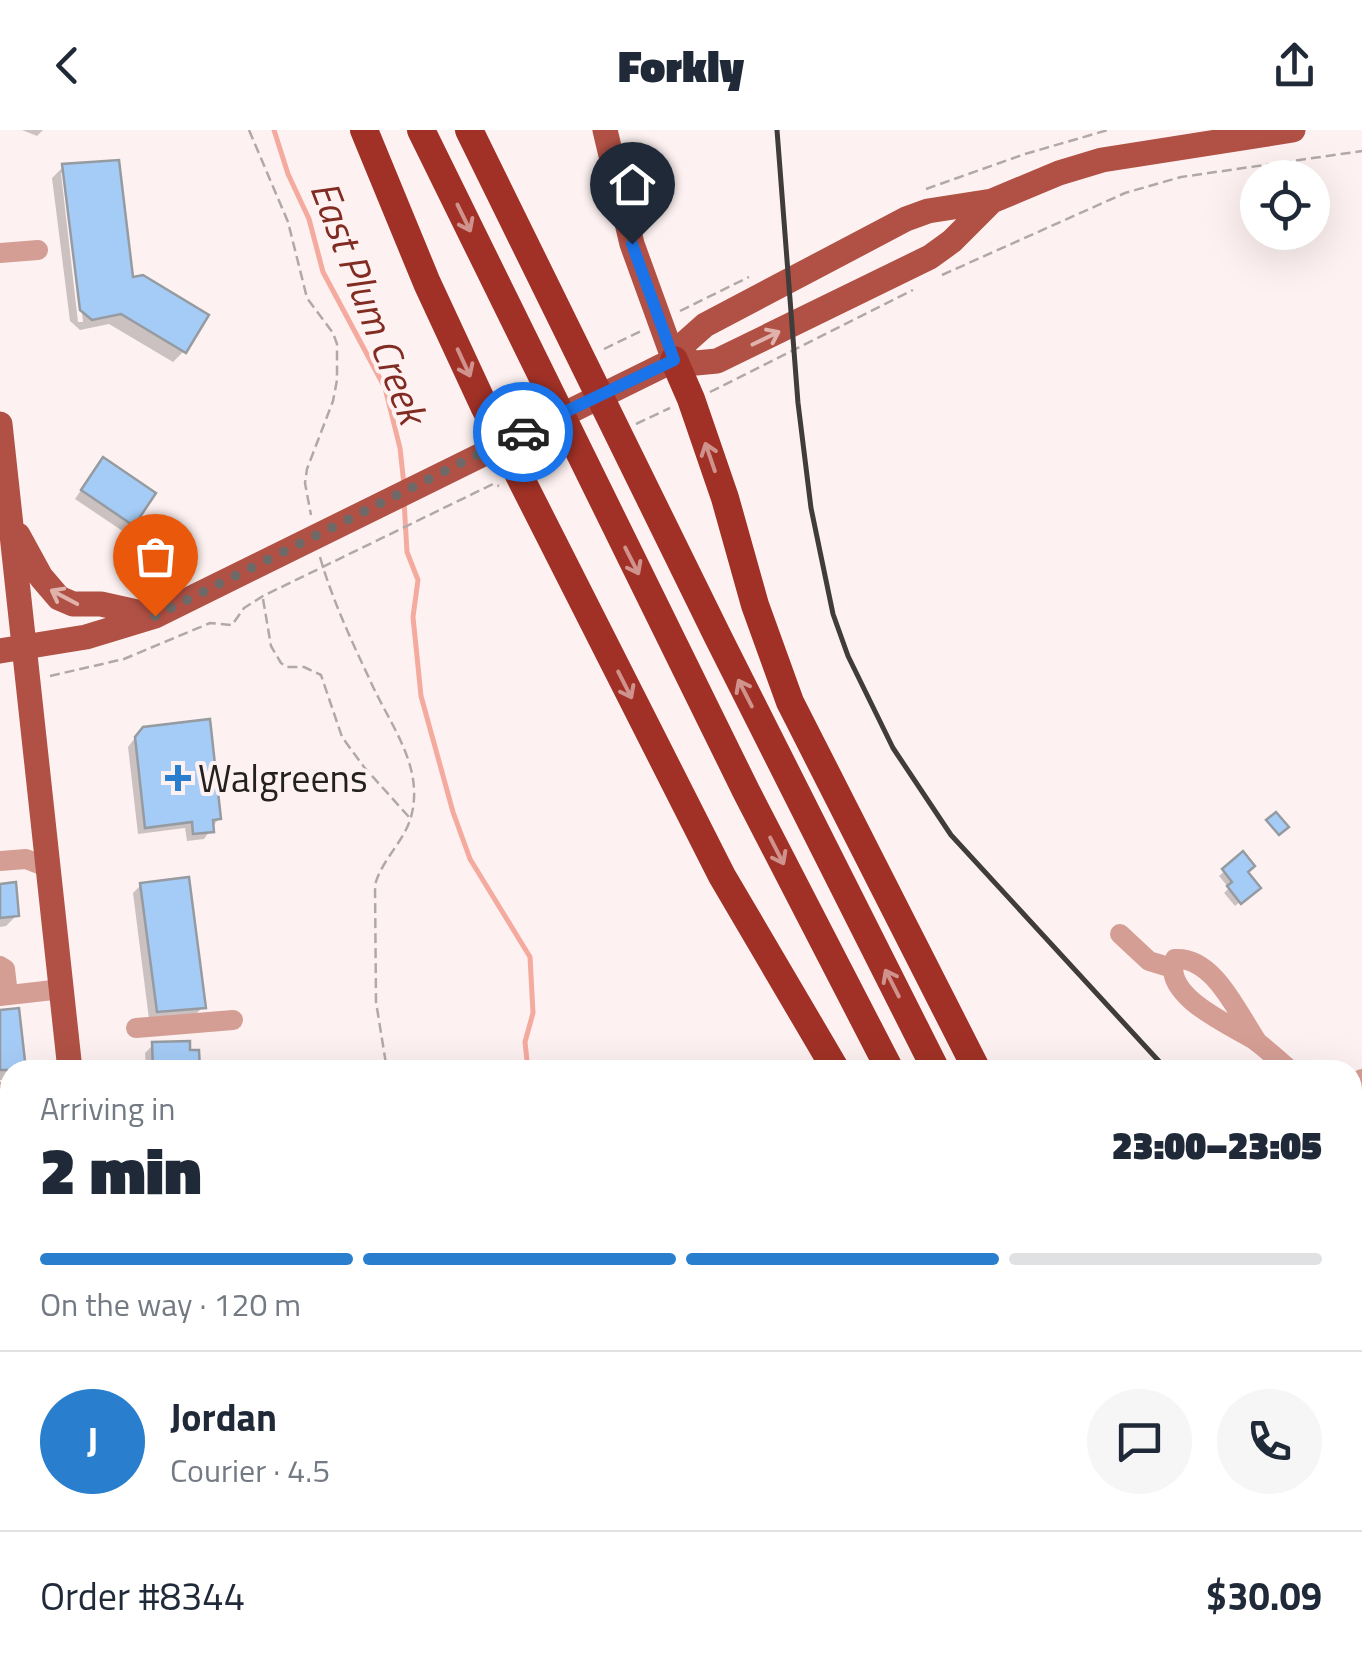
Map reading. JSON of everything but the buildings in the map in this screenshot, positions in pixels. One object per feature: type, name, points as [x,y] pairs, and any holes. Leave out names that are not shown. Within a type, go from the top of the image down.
[{"type":"highway","points":[[364,130],[427,283],[502,442],[722,876],[830,1060]]},
{"type":"highway","points":[[422,130],[588,474],[885,1060]]},
{"type":"highway","points":[[469,130],[627,455],[931,1060]]},
{"type":"highway","points":[[674,360],[691,399],[755,605],[790,702],[972,1060]]},
{"type":"main road","points":[[605,130],[628,228],[674,360]]},
{"type":"main road","points":[[674,360],[705,325],[871,237],[928,212],[992,201],[1102,160],[1293,130]]},
{"type":"main road","points":[[12,649],[86,637],[155,616],[674,360],[717,361],[942,249],[992,201]]},
{"type":"main road","points":[[1,439],[11,522],[12,649],[49,868],[69,1060]]},
{"type":"main road","points":[[11,522],[41,577],[59,598],[73,604],[101,604],[155,616]]},
{"type":"street","points":[[0,253],[38,250]]},
{"type":"street","points":[[0,861],[26,859],[49,868]]},
{"type":"street","points":[[1120,934],[1149,961],[1172,968]]},
{"type":"street","points":[[1258,1042],[1204,966],[1189,958],[1175,959],[1172,968],[1176,984],[1196,1005],[1258,1042],[1279,1060]]},
{"type":"street","points":[[0,966],[5,969],[4,996],[62,989]]},
{"type":"street","points":[[136,1028],[232,1020]]},
{"type":"path","points":[[249,130],[288,222],[307,298],[337,344],[338,380],[305,483],[314,530]]},
{"type":"path","points":[[634,425],[720,388],[962,265],[1125,193],[1181,177],[1362,151]]},
{"type":"path","points":[[41,678],[124,659],[210,623],[232,624],[244,608],[262,596],[452,502],[493,484],[506,489],[563,458]]},
{"type":"path","points":[[318,545],[335,600],[382,707],[404,745],[414,788],[410,818],[380,868],[375,885],[376,1002],[385,1060]]},
{"type":"path","points":[[262,596],[275,656],[287,666],[304,667],[321,675],[342,736],[364,768],[410,818]]},
{"type":"waterway","name":"East Plum Creek","points":[[274,130],[288,174],[309,219],[323,272],[385,388],[400,448],[404,485]]},
{"type":"waterway","name":"East Plum Creek","points":[[404,501],[407,552],[418,580],[413,617],[421,696],[470,859],[530,957],[533,1013],[525,1042],[527,1060]]},
{"type":"railway","points":[[777,130],[798,403],[811,508],[833,614],[848,656],[893,748],[951,835],[1158,1060]]},
{"type":"way so far","points":[[155,616],[523,432]]},
{"type":"place","name":"Walgreens","points":[[178,778]]},
{"type":"route","points":[[523,432],[674,360],[632,244]]}]
